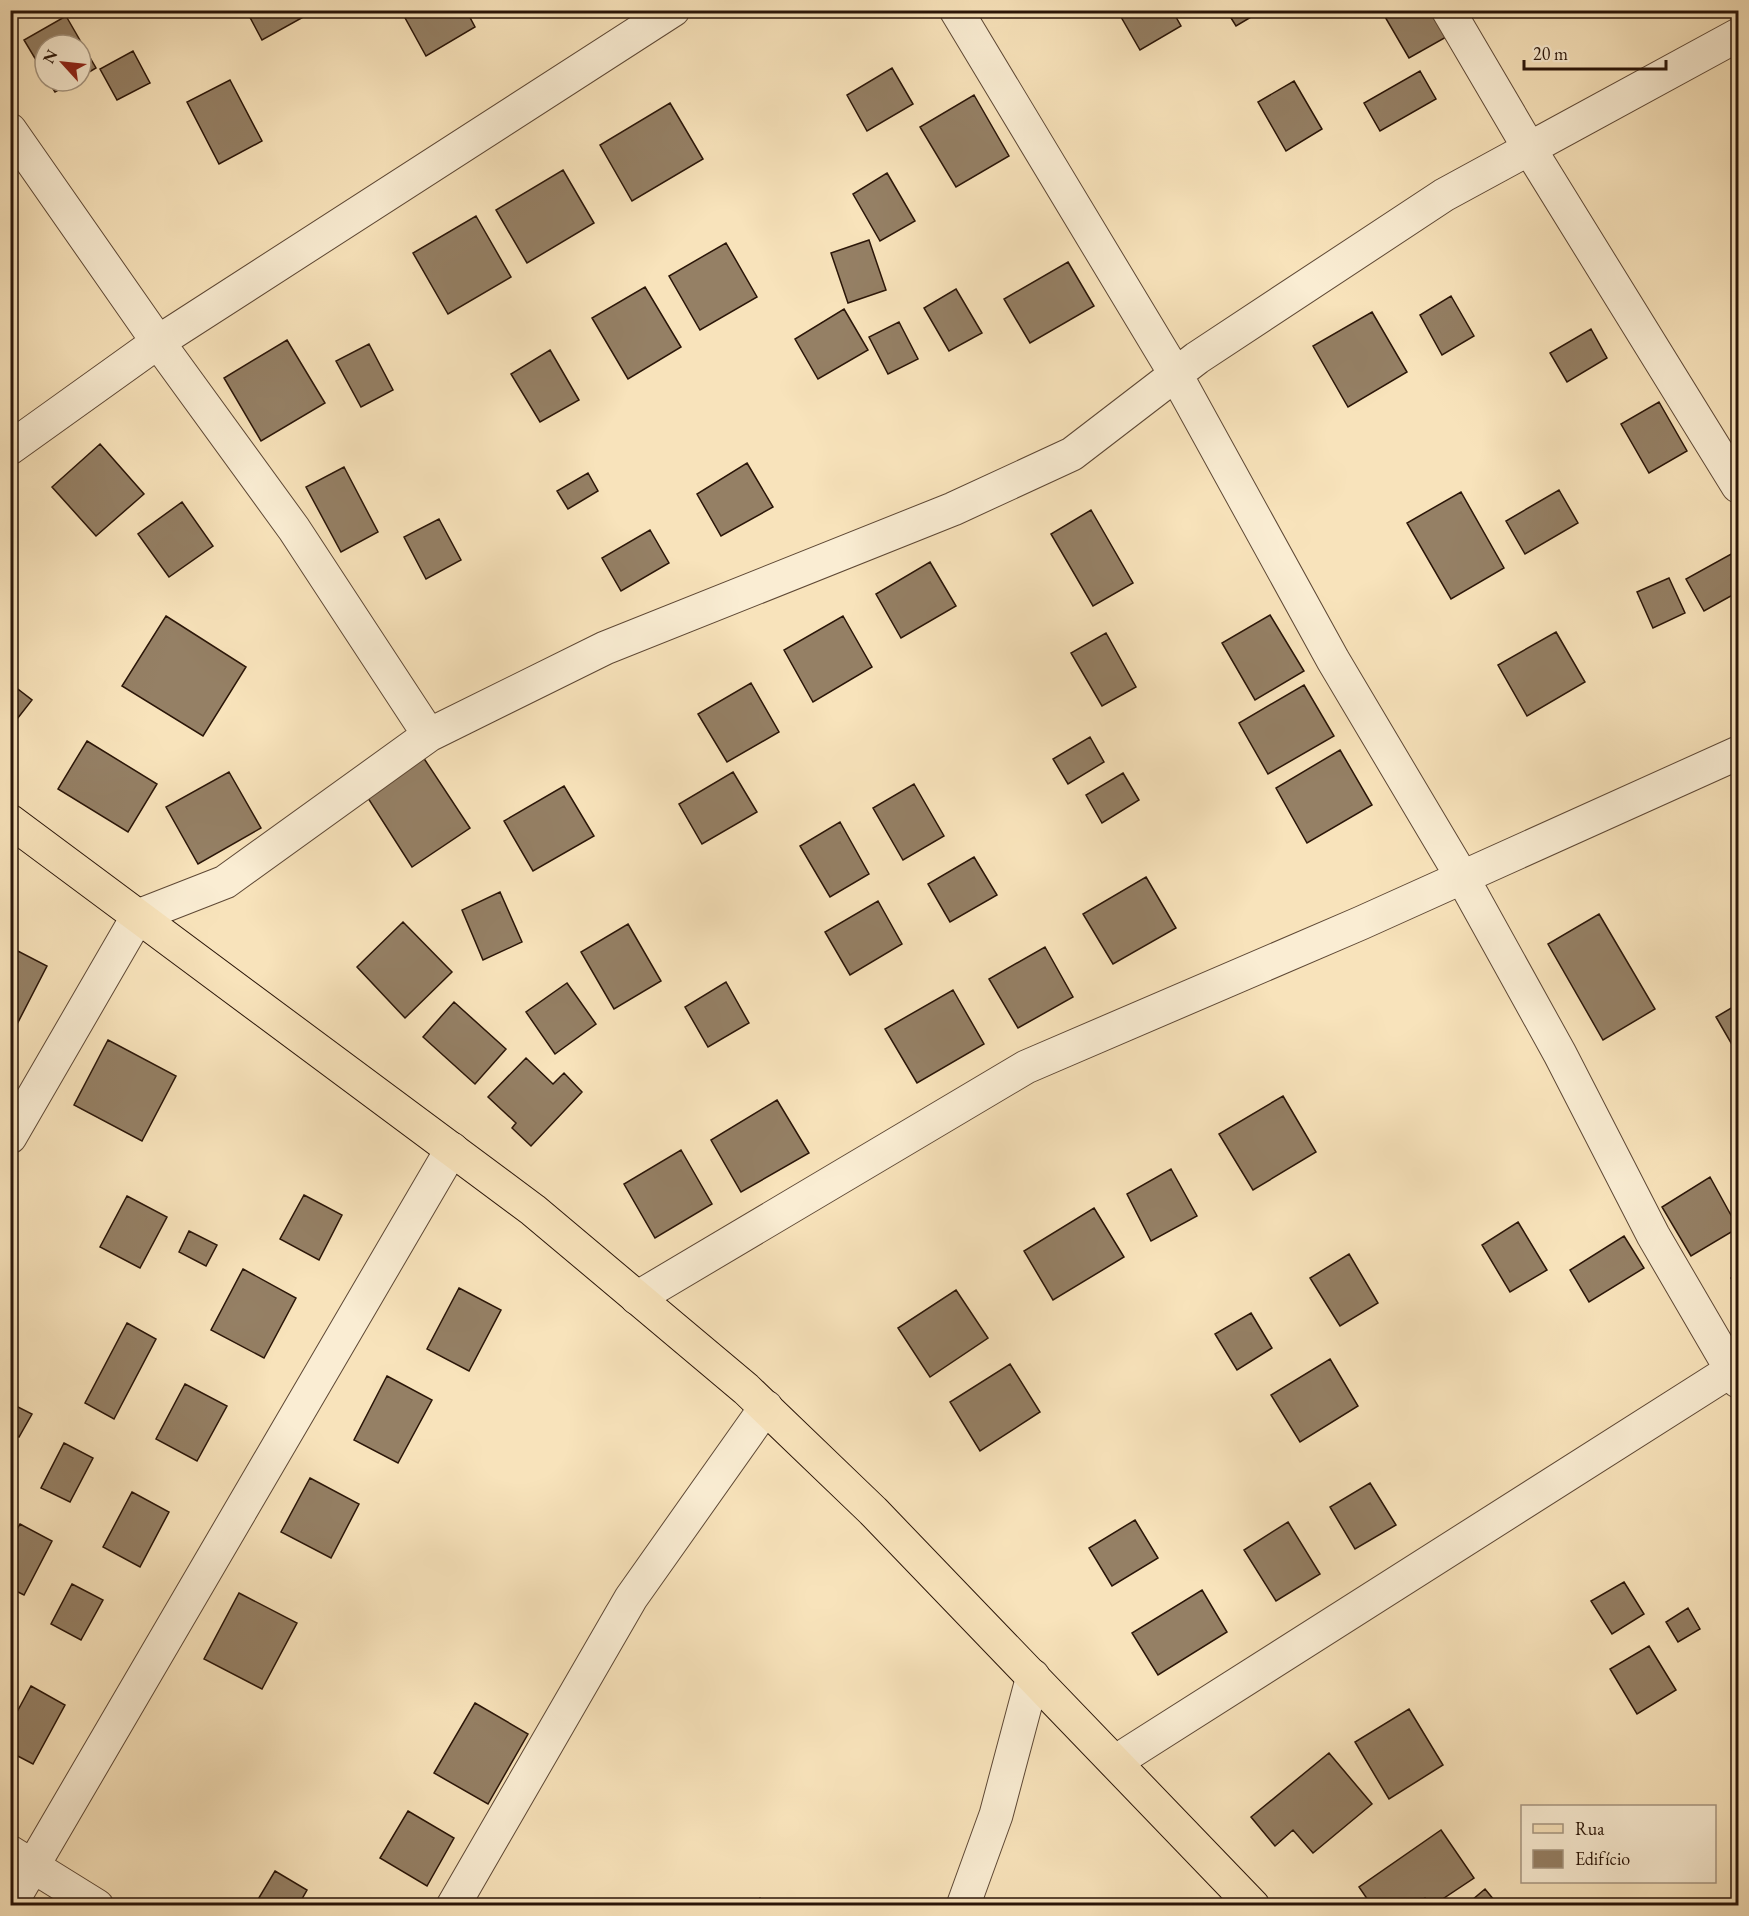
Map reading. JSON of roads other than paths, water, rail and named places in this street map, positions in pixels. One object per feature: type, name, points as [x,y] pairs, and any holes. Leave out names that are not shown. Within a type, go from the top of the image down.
[{"type":"main road","points":[[10,821],[533,1210],[766,1407],[873,1511],[1253,1905]]},
{"type":"street","points":[[10,448],[158,342],[673,10]]},
{"type":"street","points":[[956,10],[1176,375],[1332,660],[1462,877],[1560,1054],[1653,1235],[1736,1373],[1115,1762]]},
{"type":"street","points":[[1448,10],[1529,148],[1738,486]]},
{"type":"street","points":[[10,1137],[138,916],[225,882],[429,735],[605,648],[952,509],[1072,454],[1176,375],[1444,195],[1738,35]]},
{"type":"street","points":[[10,130],[158,342],[294,529],[429,735]]},
{"type":"street","points":[[637,1298],[1026,1067],[1462,877],[1738,753]]},
{"type":"street","points":[[10,1905],[22,1859],[452,1149]]},
{"type":"street","points":[[453,1905],[631,1598],[766,1407]]},
{"type":"street","points":[[963,1905],[996,1815],[1033,1676]]},
{"type":"street","points":[[22,1859],[97,1905]]}]
